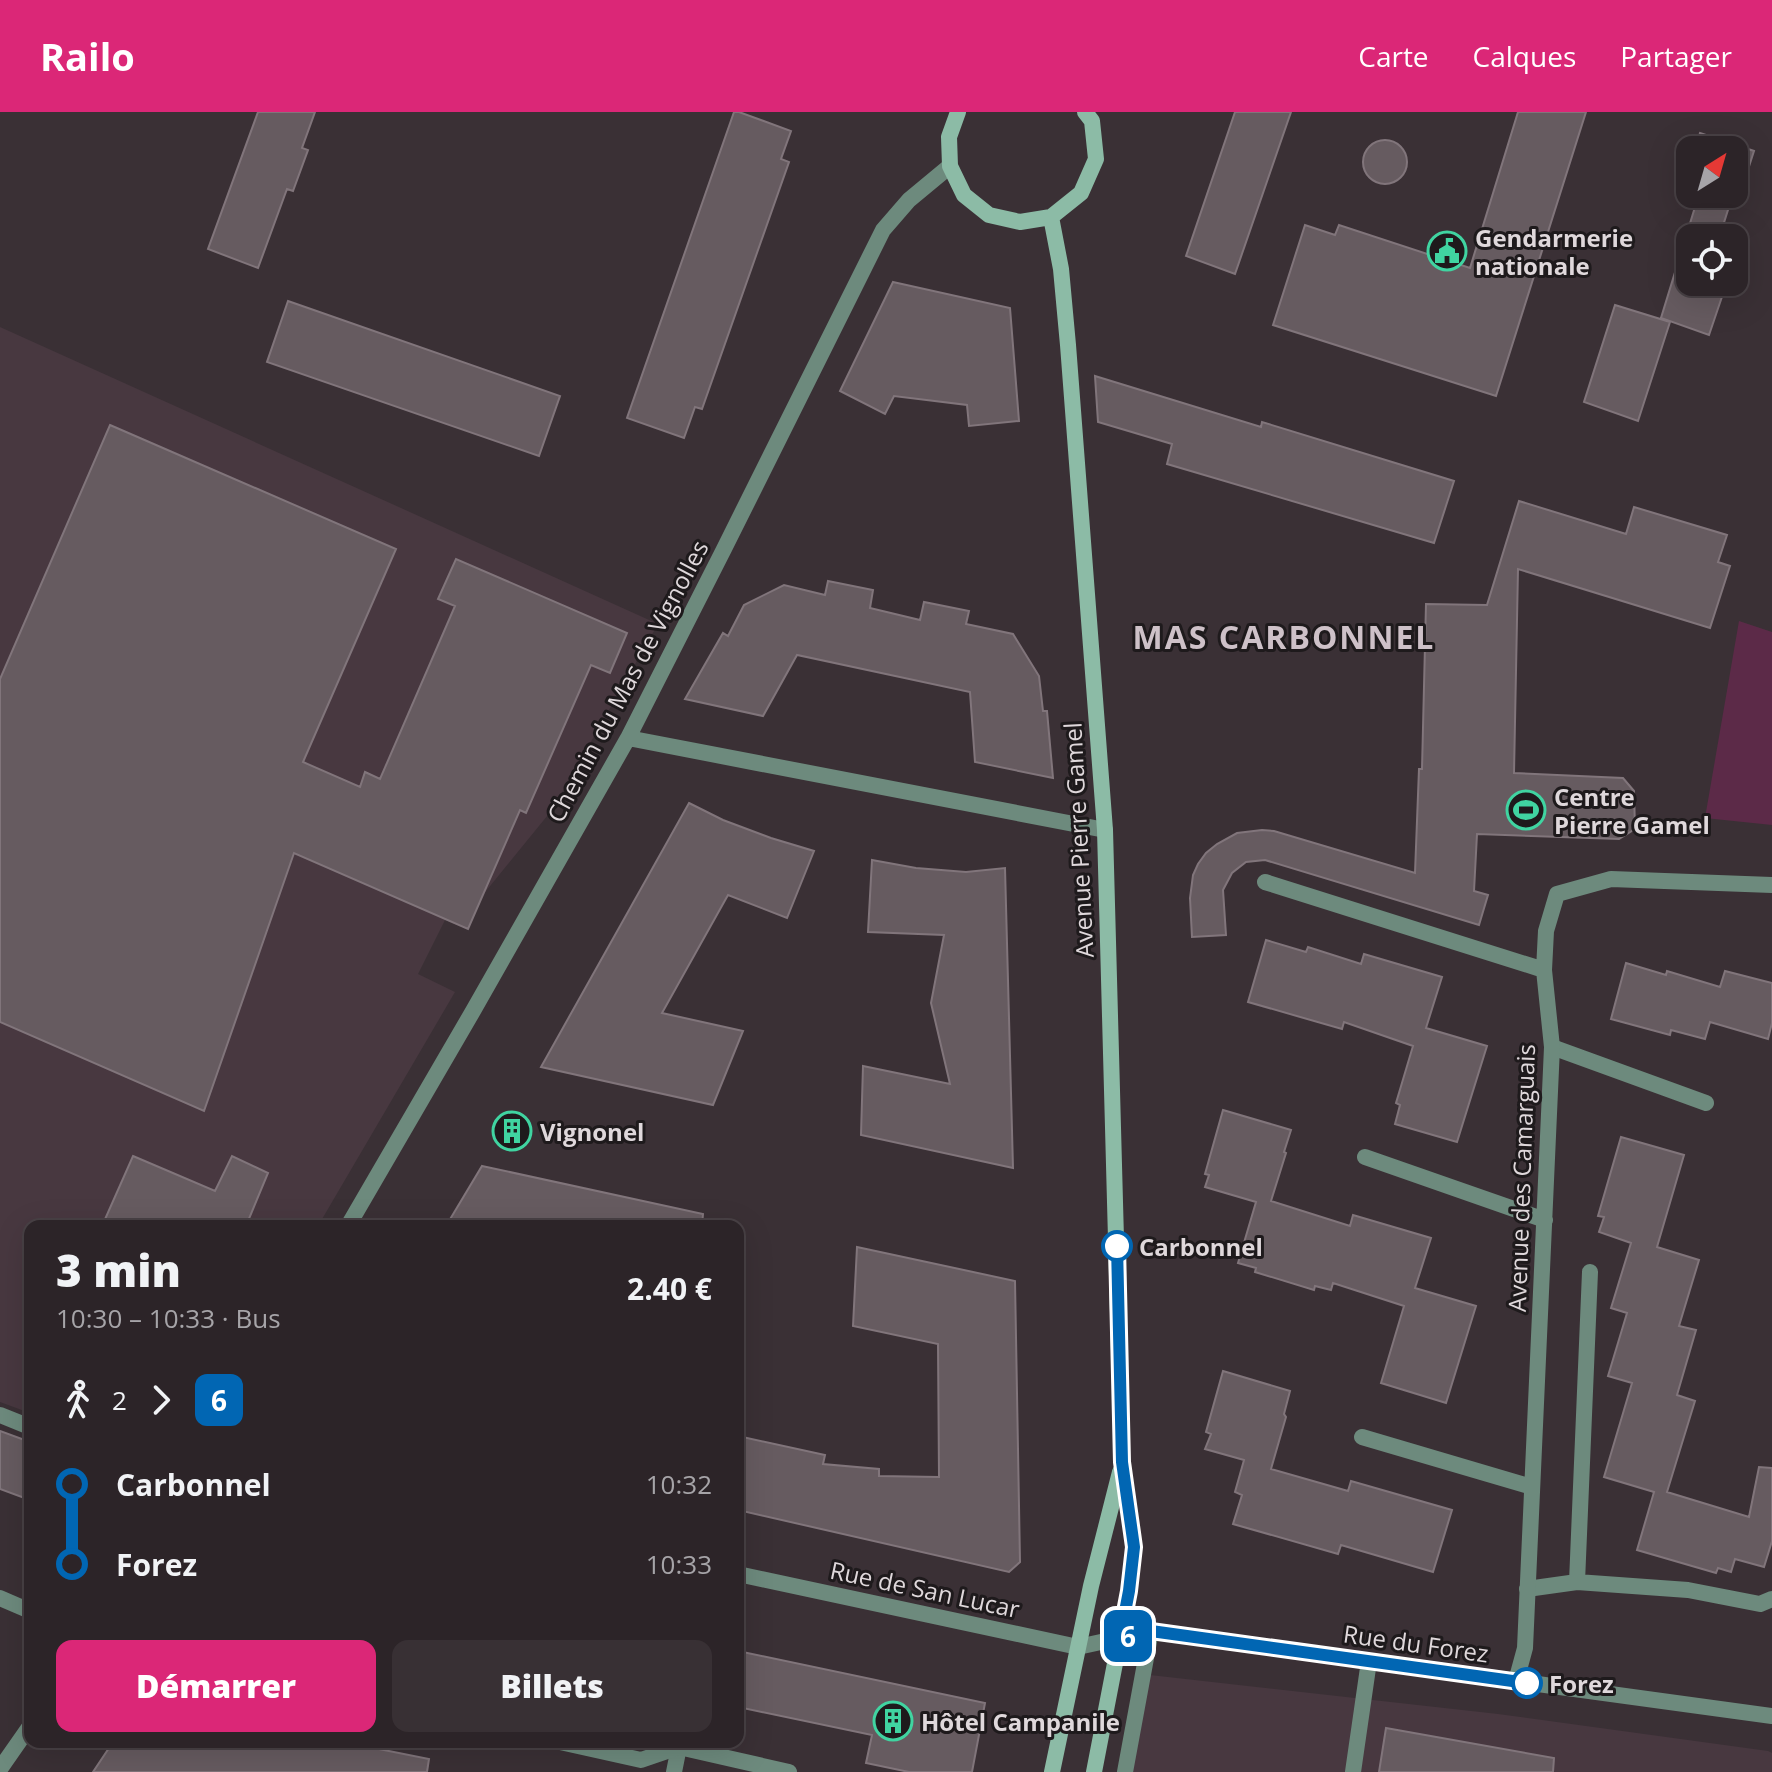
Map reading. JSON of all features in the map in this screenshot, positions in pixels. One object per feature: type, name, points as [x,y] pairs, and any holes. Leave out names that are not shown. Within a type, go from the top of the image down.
[{"type":"street","points":[[958,112],[949,137],[950,166],[964,195],[989,215],[1020,222],[1051,217],[1081,193],[1096,159],[1092,121],[1085,112]]},
{"type":"street","name":"Chemin du Mas de Vignolles","points":[[351,1220],[628,738],[883,230],[909,200],[950,166]]},
{"type":"street","name":"Avenue Pierre Gamel","points":[[1051,217],[1061,269],[1105,830],[1122,1462],[1134,1547],[1129,1591],[1094,1772]]},
{"type":"street","points":[[628,738],[1105,830]]},
{"type":"street","name":"Avenue des Camarguais","points":[[1516,1681],[1525,1648],[1552,1047],[1544,970],[1546,931],[1557,894],[1611,879],[1772,885]]},
{"type":"street","points":[[1265,882],[1544,970]]},
{"type":"street","points":[[1552,1047],[1706,1103]]},
{"type":"street","points":[[1365,1157],[1545,1220]]},
{"type":"street","points":[[1577,1582],[1590,1272]]},
{"type":"street","points":[[0,1415],[24,1425]]},
{"type":"street","points":[[1362,1437],[1532,1487]]},
{"type":"street","name":"Avenue Pierre Gamel","points":[[1052,1772],[1091,1586],[1122,1462]]},
{"type":"street","name":"Rue de San Lucar","points":[[744,1575],[1078,1647],[1102,1643]]},
{"type":"street","points":[[1527,1589],[1577,1582],[1688,1590],[1760,1604],[1772,1599]]},
{"type":"street","points":[[0,1598],[24,1608]]},
{"type":"street","points":[[1125,1772],[1151,1631]]},
{"type":"street","name":"Rue du Forez","points":[[1102,1643],[1151,1631],[1772,1716]]},
{"type":"street","points":[[1353,1772],[1369,1661]]},
{"type":"street","points":[[0,1769],[24,1735]]},
{"type":"street","points":[[587,1748],[641,1760],[676,1748]]},
{"type":"street","points":[[674,1772],[679,1748]]},
{"type":"street","points":[[683,1748],[789,1772]]},
{"type":"shaded area","points":[[0,327],[658,624],[552,810],[482,896],[468,929],[445,920],[418,974],[455,992],[322,1220],[24,1220],[24,1411],[0,1402]]},
{"type":"shaded area","points":[[1739,621],[1772,632],[1772,825],[1705,818]]},
{"type":"shaded area","points":[[1150,1675],[1498,1714],[1768,1751],[1772,1753],[1772,1772],[1130,1772]]},
{"type":"building","points":[[258,112],[315,112],[302,148],[308,150],[293,191],[287,189],[258,268],[208,249]]},
{"type":"building","points":[[734,112],[791,131],[781,159],[789,162],[702,409],[695,407],[684,438],[627,418]]},
{"type":"building","points":[[1235,112],[1291,112],[1235,274],[1186,256]]},
{"type":"building","points":[[1518,112],[1586,112],[1496,396],[1273,325],[1305,225],[1335,235],[1339,225],[1470,268]]},
{"type":"building","points":[[1385,140],[1400,147],[1407,162],[1400,177],[1385,184],[1370,177],[1363,162],[1370,147]]},
{"type":"building","points":[[1748,149],[1754,151],[1748,170]]},
{"type":"building","points":[[1695,208],[1729,208],[1724,224],[1690,224]]},
{"type":"building","points":[[1676,269],[1676,296],[1722,296],[1709,335],[1661,318]]},
{"type":"building","points":[[893,282],[1010,308],[1019,421],[969,426],[967,405],[894,396],[885,414],[840,391]]},
{"type":"building","points":[[288,301],[560,396],[539,456],[267,362]]},
{"type":"building","points":[[1615,305],[1670,322],[1638,421],[1584,402]]},
{"type":"building","points":[[1095,376],[1261,427],[1262,422],[1454,481],[1434,543],[1167,464],[1172,444],[1098,422]]},
{"type":"building","points":[[110,425],[396,549],[303,762],[360,787],[365,772],[380,779],[455,606],[438,599],[456,559],[627,633],[610,673],[591,665],[526,813],[520,810],[468,929],[294,853],[204,1111],[0,1022],[0,679]]},
{"type":"building","points":[[1519,501],[1626,534],[1634,507],[1727,535],[1718,562],[1730,566],[1710,628],[1518,569],[1514,773],[1623,778],[1634,791],[1635,829],[1619,839],[1477,834],[1474,891],[1488,895],[1479,925],[1265,860],[1246,862],[1232,873],[1223,890],[1226,935],[1192,937],[1190,898],[1193,875],[1206,853],[1237,833],[1274,831],[1415,873],[1419,769],[1422,769],[1426,604],[1487,605]]},
{"type":"building","points":[[828,581],[873,590],[870,608],[920,620],[924,602],[969,611],[966,624],[1013,634],[1039,676],[1043,711],[1047,711],[1053,778],[975,762],[970,692],[797,655],[763,716],[685,699],[723,633],[728,636],[744,605],[784,585],[825,595]]},
{"type":"building","points":[[689,803],[723,820],[814,851],[787,918],[728,895],[662,1013],[743,1031],[713,1105],[541,1067]]},
{"type":"building","points":[[872,860],[966,872],[1005,868],[1013,1168],[861,1135],[863,1066],[950,1084],[931,1003],[944,935],[868,932]]},
{"type":"building","points":[[1266,940],[1306,952],[1308,947],[1361,964],[1364,954],[1442,977],[1426,1028],[1487,1046],[1457,1142],[1395,1124],[1400,1105],[1396,1103],[1413,1046],[1344,1022],[1342,1029],[1248,1002]]},
{"type":"building","points":[[1626,963],[1720,987],[1725,971],[1772,983],[1772,1023],[1768,1039],[1710,1022],[1705,1039],[1671,1030],[1670,1035],[1611,1019]]},
{"type":"building","points":[[1223,1110],[1291,1130],[1271,1201],[1350,1226],[1353,1215],[1431,1238],[1415,1288],[1476,1306],[1446,1403],[1381,1383],[1404,1306],[1333,1283],[1331,1290],[1315,1286],[1314,1290],[1255,1272],[1256,1268],[1238,1263],[1256,1202],[1205,1187],[1209,1175],[1205,1174]]},
{"type":"building","points":[[1621,1137],[1684,1155],[1657,1247],[1699,1260],[1679,1326],[1696,1330],[1677,1395],[1695,1401],[1667,1492],[1749,1517],[1759,1467],[1772,1468],[1772,1541],[1764,1567],[1735,1559],[1731,1572],[1718,1568],[1716,1573],[1637,1550],[1654,1492],[1604,1477],[1632,1383],[1608,1376],[1627,1313],[1611,1308],[1631,1243],[1599,1232],[1604,1217],[1598,1216]]},
{"type":"building","points":[[133,1156],[215,1191],[232,1156],[268,1173],[248,1220],[105,1220]]},
{"type":"building","points":[[482,1166],[703,1214],[702,1220],[450,1220]]},
{"type":"building","points":[[857,1247],[1015,1281],[1020,1562],[1009,1572],[744,1511],[744,1437],[825,1455],[823,1464],[879,1469],[879,1476],[939,1477],[938,1344],[853,1326]]},
{"type":"building","points":[[1223,1371],[1290,1391],[1271,1469],[1348,1491],[1351,1481],[1452,1510],[1433,1572],[1341,1545],[1338,1554],[1233,1524],[1242,1495],[1235,1492],[1244,1460],[1205,1449],[1211,1434],[1206,1432]]},
{"type":"building","points":[[0,1431],[24,1440],[24,1498],[0,1489]]},
{"type":"building","name":"Hôtel Campanile","points":[[744,1652],[985,1703],[972,1772],[909,1772],[866,1763],[872,1735],[744,1708]]},
{"type":"building","points":[[1386,1728],[1554,1758],[1553,1772],[1379,1772]]},
{"type":"building","points":[[109,1748],[374,1748],[429,1759],[427,1772],[93,1772]]},
{"type":"bus line","name":"6","points":[[1117,1246],[1122,1462],[1134,1547],[1120,1638],[1151,1631],[1527,1683]]},
{"type":"place","name":"Gendarmerie nationale","points":[[1447,251]]},
{"type":"place","name":"Centre Pierre Gamel","points":[[1526,810]]},
{"type":"place","name":"Vignonel","points":[[512,1131]]},
{"type":"place","name":"Carbonnel","points":[[1117,1246]]},
{"type":"place","name":"Forez","points":[[1527,1683]]},
{"type":"place","name":"Hôtel Campanile","points":[[893,1721]]},
{"type":"district","name":"MAS CARBONNEL","points":[[1284,636]]}]
